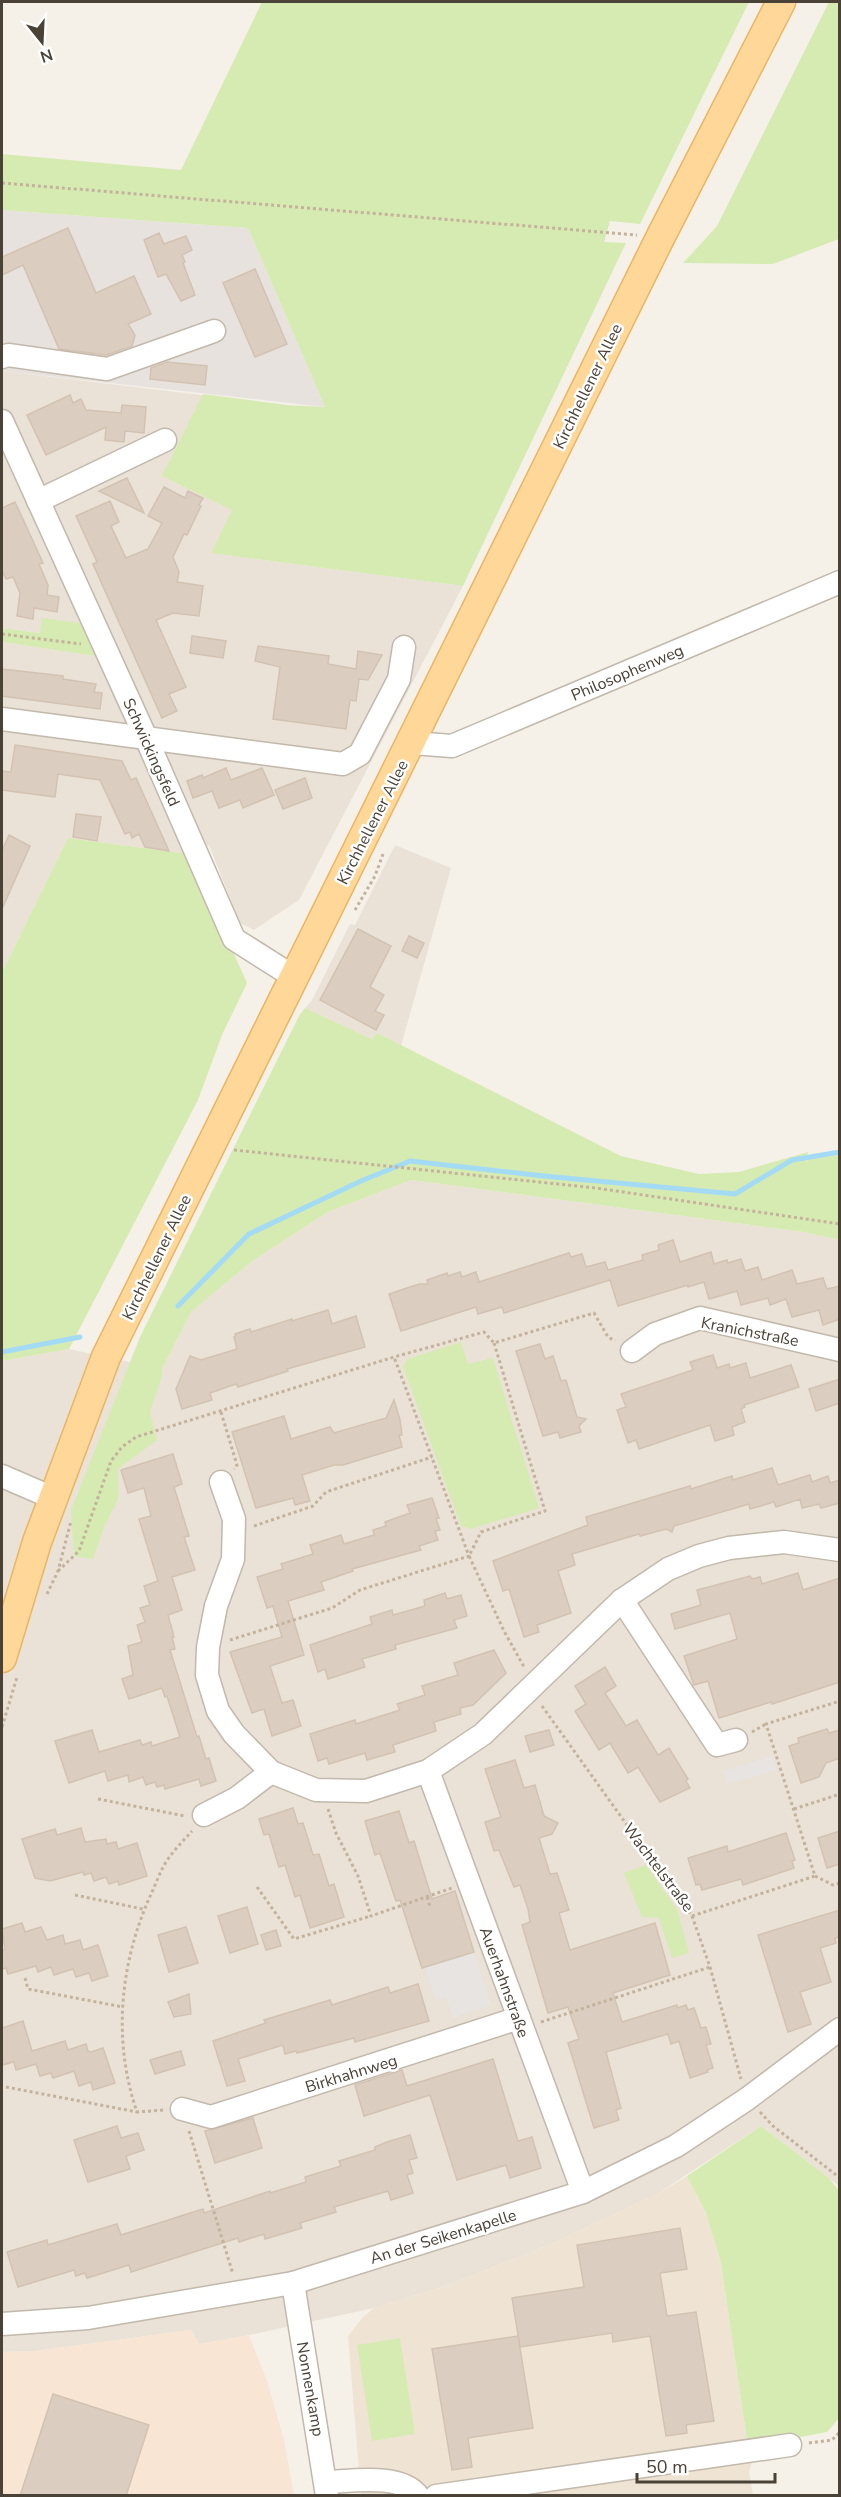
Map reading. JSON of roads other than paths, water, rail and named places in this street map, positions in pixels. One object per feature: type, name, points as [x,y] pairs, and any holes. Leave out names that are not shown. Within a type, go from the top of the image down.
[{"type":"main road","name":"Kirchhellener Allee","points":[[11,1662],[63,1505],[106,1358],[661,237],[781,2]]},
{"type":"street","points":[[2,357],[8,355],[107,369],[214,331]]},
{"type":"street","name":"Schwickingsfeld","points":[[2,421],[147,740],[234,939],[294,977]]},
{"type":"street","points":[[38,501],[165,440]]},
{"type":"street","name":"Philosophenweg","points":[[412,743],[452,746],[840,582]]},
{"type":"street","points":[[2,719],[147,740],[343,764],[360,754],[399,679],[404,647]]},
{"type":"street","name":"Kranichstraße","points":[[632,1351],[655,1334],[700,1318],[840,1350]]},
{"type":"street","points":[[2,1476],[63,1505]]},
{"type":"street","points":[[221,1482],[234,1519],[234,1533],[233,1559],[216,1606],[208,1647],[207,1675],[218,1711],[234,1734],[271,1772],[322,1791],[366,1791],[428,1771],[483,1734],[622,1600],[668,1569],[699,1556],[729,1548],[784,1542],[840,1550]]},
{"type":"street","points":[[622,1600],[717,1745],[736,1740]]},
{"type":"street","name":"Auerhahnstraße","points":[[428,1771],[583,2192]]},
{"type":"street","points":[[203,1817],[237,1798],[271,1772]]},
{"type":"street","name":"Birkhahnweg","points":[[182,2109],[211,2117],[471,2035],[520,2023]]},
{"type":"street","name":"An der Seikenkapelle","points":[[2,2324],[88,2318],[293,2283],[583,2192],[676,2146],[747,2099],[840,2029]]},
{"type":"street","name":"Nonnenkamp","points":[[293,2283],[327,2489]]},
{"type":"street","points":[[436,2496],[790,2445]]},
{"type":"street","points":[[327,2489],[394,2481],[413,2489],[418,2496]]},
{"type":"waterway","points":[[178,1306],[249,1234],[361,1181],[410,1161],[735,1194],[792,1160],[840,1152]]},
{"type":"waterway","points":[[2,1352],[80,1337]]}]
